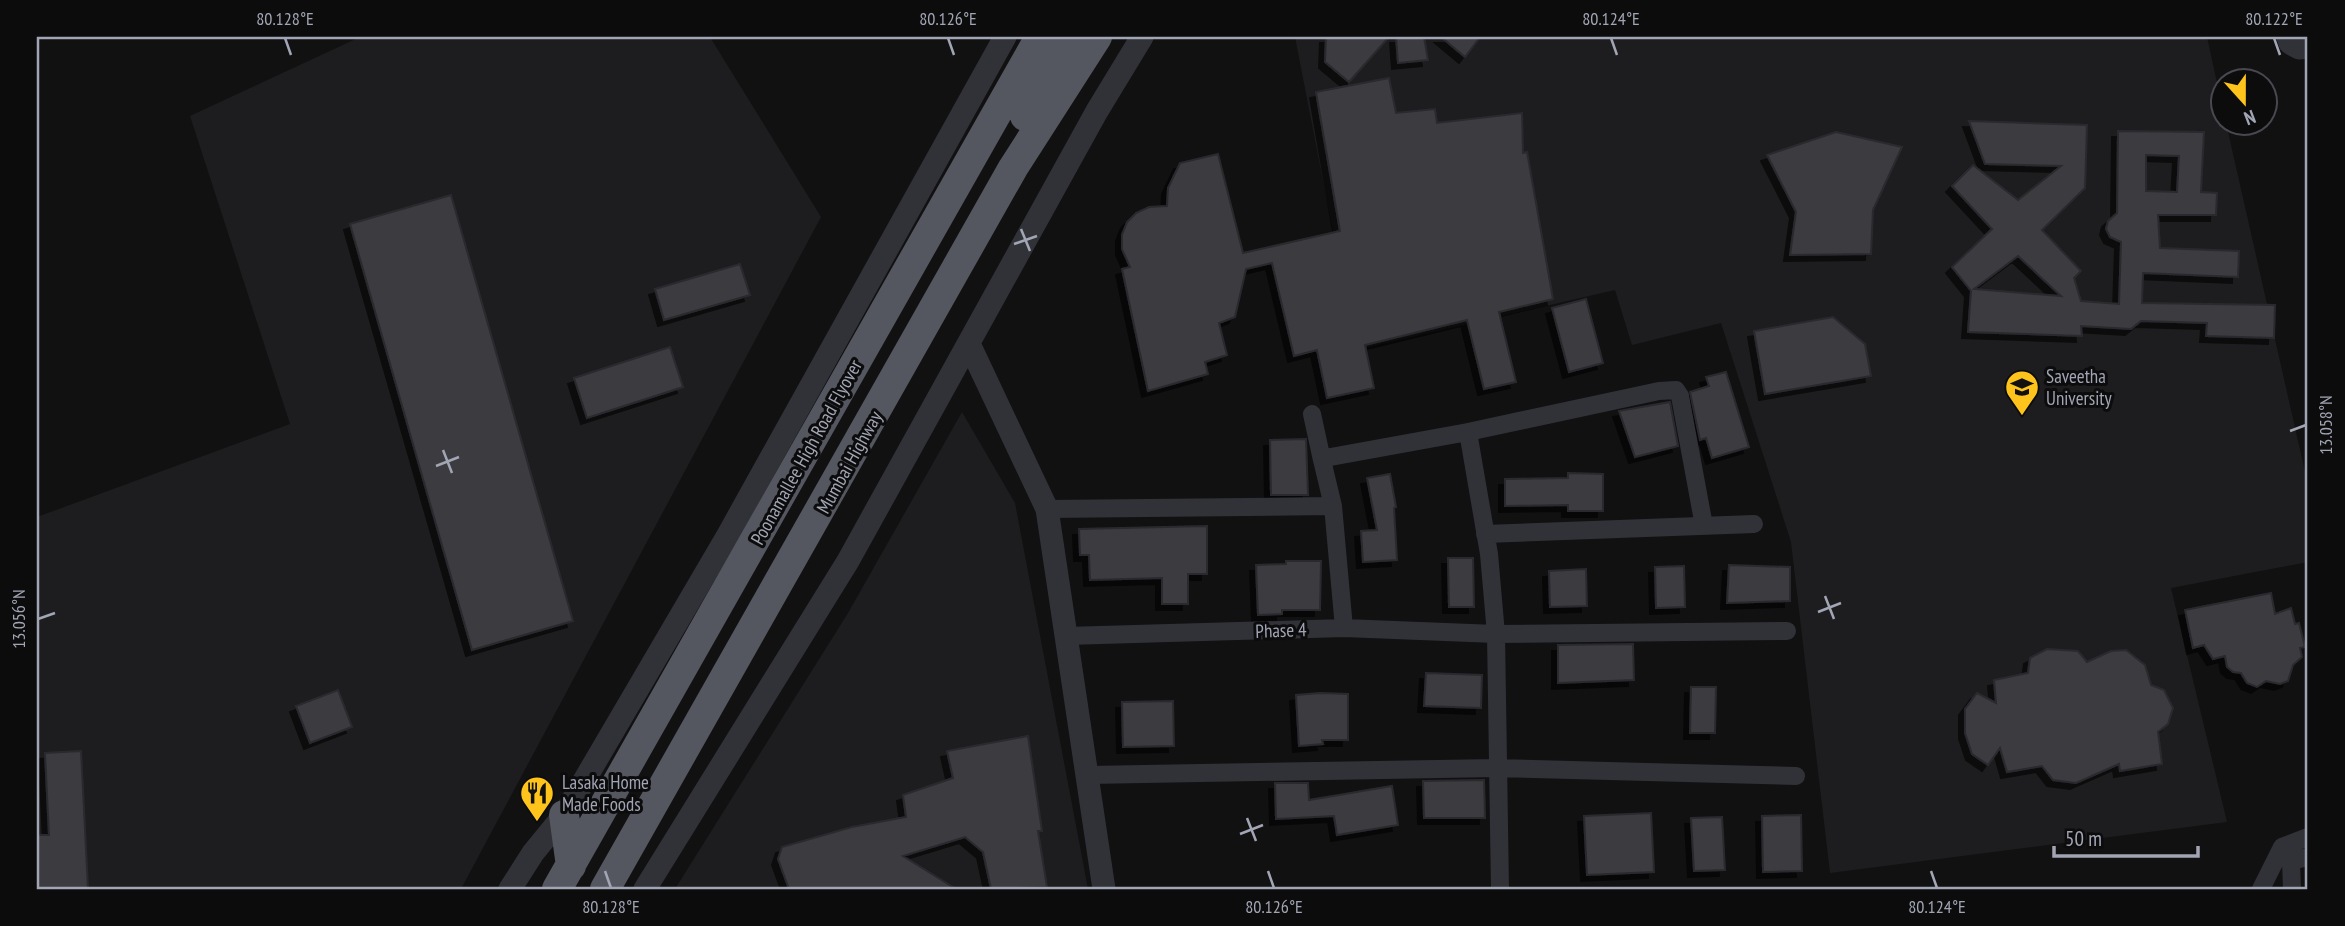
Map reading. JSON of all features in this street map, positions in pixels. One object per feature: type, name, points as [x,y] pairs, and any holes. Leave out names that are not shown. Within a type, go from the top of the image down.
[{"type":"highway","name":"Poonamallee High Road Flyover","points":[[564,878],[1040,37]]},
{"type":"highway","points":[[958,267],[996,173],[1068,37]]},
{"type":"highway","name":"Mumbai Highway","points":[[605,889],[1013,168],[1097,37]]},
{"type":"highway","points":[[564,816],[564,878]]},
{"type":"street","points":[[510,889],[533,853],[564,816],[728,535],[1004,37]]},
{"type":"street","points":[[645,889],[848,561],[970,346],[1097,111],[1142,37]]},
{"type":"street","points":[[2288,37],[2290,43],[2298,48],[2308,47]]},
{"type":"street","points":[[970,346],[1047,509],[1104,889]]},
{"type":"street","points":[[1322,460],[1659,391],[1676,390],[1680,396],[1704,526]]},
{"type":"street","points":[[1312,414],[1333,506],[1344,628]]},
{"type":"street","points":[[1468,432],[1485,534],[1496,634],[1500,889]]},
{"type":"street","points":[[1047,509],[1333,506]]},
{"type":"street","points":[[1485,534],[1754,524]]},
{"type":"street","name":"Phase 4","points":[[1066,636],[1344,628],[1496,634],[1787,631]]},
{"type":"street","points":[[1087,775],[1497,768],[1796,776]]},
{"type":"street","points":[[2261,889],[2282,847],[2308,837]]},
{"type":"street","points":[[2292,889],[2291,861],[2308,856]]},
{"type":"shaded area","points":[[360,37],[710,37],[821,217],[461,889],[37,889],[37,517],[290,424],[190,116]]},
{"type":"shaded area","name":"Saveetha University","points":[[1295,37],[2207,37],[2213,66],[2208,66],[2208,136],[2229,136],[2308,485],[2308,562],[2171,588],[2227,822],[1830,873],[1791,542],[1721,323],[1632,345],[1615,290],[1356,350]]},
{"type":"shaded area","points":[[962,412],[1015,503],[1088,889],[675,889],[848,613]]},
{"type":"building","points":[[1326,37],[1389,37],[1349,82],[1325,62]]},
{"type":"building","points":[[1396,37],[1424,37],[1428,60],[1398,63]]},
{"type":"building","points":[[1441,37],[1480,37],[1465,57]]},
{"type":"building","points":[[1389,78],[1396,113],[1435,109],[1437,123],[1522,113],[1523,153],[1527,152],[1553,299],[1499,312],[1516,382],[1484,389],[1467,320],[1365,345],[1374,388],[1327,398],[1317,350],[1294,356],[1272,263],[1246,269],[1235,317],[1219,323],[1227,355],[1205,362],[1208,374],[1148,391],[1122,269],[1130,267],[1122,249],[1122,235],[1127,222],[1136,213],[1149,207],[1167,206],[1168,188],[1180,163],[1218,154],[1243,253],[1340,231],[1316,92]]},
{"type":"building","points":[[1969,121],[2087,125],[2085,188],[2042,230],[2081,271],[2074,278],[2081,301],[2119,304],[2121,242],[2110,237],[2106,229],[2108,221],[2117,213],[2118,131],[2204,132],[2201,192],[2217,193],[2216,215],[2158,215],[2160,248],[2239,251],[2238,277],[2143,273],[2142,303],[2275,305],[2274,338],[2206,336],[2207,323],[2141,321],[2131,329],[2081,326],[2082,336],[1968,332],[1971,291],[1952,267],[1992,229],[1952,186],[1973,165],[2018,200],[2061,166],[1985,164]],"holes":[[[2146,155],[2179,156],[2177,192],[2146,191]],[[2018,256],[2061,296],[1974,289]]]},
{"type":"building","points":[[1836,132],[1902,147],[1873,210],[1871,254],[1790,255],[1796,212],[1767,155]]},
{"type":"building","points":[[451,195],[573,621],[472,650],[350,224]]},
{"type":"building","points":[[740,264],[750,295],[664,320],[655,289]]},
{"type":"building","points":[[1586,299],[1603,363],[1569,372],[1552,308]]},
{"type":"building","points":[[1833,317],[1865,344],[1871,376],[1765,394],[1754,331]]},
{"type":"building","points":[[670,347],[683,387],[587,418],[574,378]]},
{"type":"building","points":[[1726,372],[1749,447],[1712,458],[1706,438],[1700,440],[1690,392],[1709,386],[1706,377]]},
{"type":"building","points":[[1670,402],[1678,446],[1635,457],[1619,411]]},
{"type":"building","points":[[1306,439],[1308,495],[1271,495],[1270,440]]},
{"type":"building","points":[[1568,473],[1603,474],[1603,511],[1568,511],[1568,505],[1505,506],[1505,479],[1568,478]]},
{"type":"building","points":[[1390,474],[1396,507],[1397,560],[1363,562],[1361,531],[1377,530],[1367,478]]},
{"type":"building","points":[[1207,526],[1207,574],[1188,574],[1188,604],[1162,604],[1162,578],[1090,580],[1089,555],[1080,555],[1079,529]]},
{"type":"building","points":[[1448,558],[1473,558],[1474,607],[1449,607]]},
{"type":"building","points":[[1286,561],[1321,561],[1320,610],[1282,610],[1282,614],[1258,615],[1256,565],[1286,564]]},
{"type":"building","points":[[1729,565],[1790,567],[1790,601],[1727,603]]},
{"type":"building","points":[[1684,566],[1685,607],[1656,608],[1655,567]]},
{"type":"building","points":[[1586,569],[1587,606],[1550,607],[1549,571]]},
{"type":"building","points":[[2271,593],[2275,614],[2291,608],[2295,624],[2299,623],[2305,647],[2300,648],[2302,657],[2293,665],[2288,681],[2280,684],[2266,681],[2257,687],[2247,683],[2241,673],[2233,672],[2227,667],[2225,656],[2213,659],[2204,645],[2193,648],[2185,610]]},
{"type":"building","points":[[1633,644],[1634,680],[1558,683],[1558,645]]},
{"type":"building","points":[[2047,649],[2078,651],[2087,662],[2111,651],[2126,650],[2145,665],[2151,685],[2164,690],[2173,708],[2168,724],[2158,732],[2162,764],[2120,771],[2119,764],[2076,783],[2053,780],[2042,766],[2007,772],[2000,748],[1988,765],[1972,754],[1965,733],[1965,709],[1977,693],[1996,703],[1994,680],[2028,673],[2030,658]]},
{"type":"building","points":[[1426,673],[1482,675],[1481,708],[1424,706]]},
{"type":"building","points":[[1691,687],[1716,687],[1715,733],[1690,733]]},
{"type":"building","points":[[338,690],[352,727],[310,743],[296,706]]},
{"type":"building","points":[[1348,694],[1348,740],[1322,740],[1323,744],[1299,746],[1296,695]]},
{"type":"building","points":[[1173,701],[1174,746],[1123,747],[1122,702]]},
{"type":"building","points":[[1028,736],[1047,887],[991,889],[983,852],[965,837],[903,856],[956,889],[789,889],[778,859],[782,847],[852,827],[906,817],[903,795],[953,778],[947,751]]},
{"type":"building","points":[[81,751],[88,889],[37,889],[37,835],[49,835],[45,753]]},
{"type":"building","points":[[1484,780],[1485,818],[1424,818],[1423,781]]},
{"type":"building","points":[[1275,783],[1308,783],[1309,800],[1392,786],[1398,825],[1337,835],[1334,816],[1276,819]]},
{"type":"building","points":[[1651,813],[1654,872],[1587,875],[1584,816]]},
{"type":"building","points":[[1801,815],[1802,871],[1763,872],[1762,816]]},
{"type":"building","points":[[1722,817],[1725,870],[1694,871],[1691,818]]},
{"type":"place","name":"Saveetha University","points":[[2022,417]]},
{"type":"place","name":"Lasaka Home Made Foods","points":[[537,823]]}]
